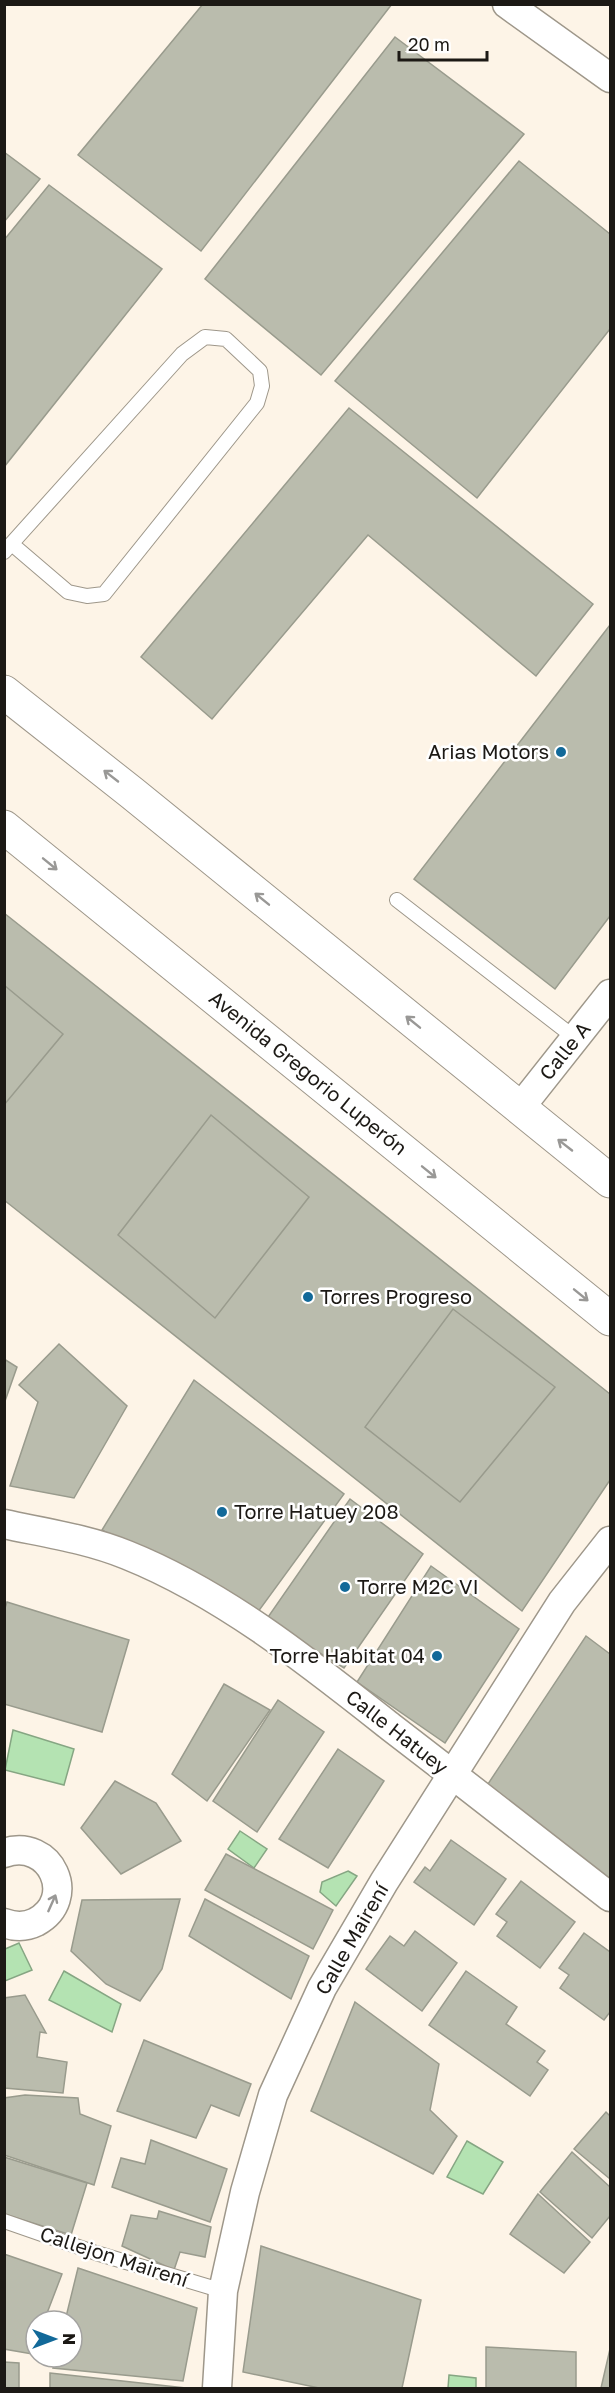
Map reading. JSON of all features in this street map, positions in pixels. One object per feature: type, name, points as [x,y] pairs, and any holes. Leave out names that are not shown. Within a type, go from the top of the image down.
[{"type":"main road","points":[[4,692],[610,1181]]},
{"type":"main road","name":"Avenida Gregorio Luperón","points":[[4,827],[610,1319]]},
{"type":"street","points":[[507,4],[610,78]]},
{"type":"street","name":"Calle A","points":[[519,1108],[610,994]]},
{"type":"street","name":"Calle Hatuey","points":[[4,1524],[82,1540],[125,1554],[205,1594],[300,1656],[610,1897]]},
{"type":"street","name":"Calle Mairení","points":[[217,2388],[223,2291],[245,2192],[273,2095],[322,1988],[384,1882],[562,1602],[610,1541]]},
{"type":"street","points":[[4,1853],[27,1850],[39,1855],[49,1864],[55,1875],[57,1887],[56,1899],[42,1918],[31,1924],[19,1926],[4,1923]]},
{"type":"lane","points":[[205,337],[226,339],[260,371],[262,386],[257,403],[104,594],[87,596],[68,592],[9,548],[182,354],[205,337]]},
{"type":"lane","points":[[397,900],[575,1038]]},
{"type":"lane","name":"Callejon Mairení","points":[[4,2221],[96,2253],[223,2291]]},
{"type":"shaded area","points":[[13,1730],[74,1749],[64,1785],[5,1770]]},
{"type":"shaded area","points":[[240,1831],[267,1849],[254,1868],[228,1849]]},
{"type":"shaded area","points":[[348,1871],[357,1876],[336,1906],[320,1892],[322,1882]]},
{"type":"shaded area","points":[[19,1943],[32,1970],[5,1981],[5,1949]]},
{"type":"shaded area","points":[[64,1971],[121,2004],[112,2032],[49,2000]]},
{"type":"shaded area","points":[[467,2141],[503,2162],[483,2194],[447,2177]]},
{"type":"shaded area","points":[[449,2375],[476,2378],[476,2388],[448,2388]]},
{"type":"building","points":[[203,4],[392,4],[201,251],[78,155]]},
{"type":"building","points":[[395,37],[524,134],[321,375],[205,279]]},
{"type":"building","points":[[4,152],[40,179],[4,222]]},
{"type":"building","points":[[519,161],[610,234],[610,329],[477,498],[335,381]]},
{"type":"building","points":[[49,185],[162,269],[4,467],[4,240]]},
{"type":"building","points":[[349,408],[593,604],[536,676],[368,535],[212,719],[141,657]]},
{"type":"building","name":"Arias Motors","points":[[610,625],[610,916],[555,989],[414,879]]},
{"type":"building","name":"Torres Progreso","points":[[4,913],[610,1394],[610,1480],[522,1611],[4,1200]]},
{"type":"building","points":[[4,985],[63,1034],[4,1105]]},
{"type":"building","points":[[211,1115],[309,1197],[215,1318],[118,1235]]},
{"type":"building","points":[[453,1309],[555,1387],[460,1502],[365,1427]]},
{"type":"building","points":[[59,1344],[127,1406],[74,1498],[10,1486],[38,1402],[19,1385]]},
{"type":"building","points":[[4,1359],[17,1367],[4,1404]]},
{"type":"building","name":"Torre Hatuey 208","points":[[194,1380],[344,1494],[252,1620],[102,1530]]},
{"type":"building","name":"Torre M2C VI","points":[[350,1499],[423,1554],[344,1668],[266,1620]]},
{"type":"building","name":"Torre Habitat 04","points":[[431,1566],[519,1629],[445,1743],[357,1682]]},
{"type":"building","points":[[7,1602],[129,1640],[102,1732],[4,1704],[4,1611]]},
{"type":"building","points":[[586,1636],[610,1654],[610,1889],[484,1790]]},
{"type":"building","points":[[224,1684],[270,1710],[207,1801],[172,1774]]},
{"type":"building","points":[[278,1700],[324,1732],[257,1832],[213,1801]]},
{"type":"building","points":[[338,1749],[384,1781],[328,1868],[279,1839]]},
{"type":"building","points":[[115,1781],[156,1803],[181,1841],[121,1874],[81,1828]]},
{"type":"building","points":[[451,1840],[506,1879],[474,1925],[414,1882],[425,1867],[430,1871]]},
{"type":"building","points":[[226,1854],[333,1910],[313,1949],[205,1890]]},
{"type":"building","points":[[521,1881],[575,1922],[540,1968],[497,1936],[507,1922],[496,1914]]},
{"type":"building","points":[[180,1899],[162,1969],[140,2001],[106,1984],[71,1951],[82,1900]]},
{"type":"building","points":[[205,1899],[309,1956],[291,1999],[189,1936]]},
{"type":"building","points":[[415,1931],[457,1963],[422,2011],[366,1969],[390,1936],[404,1946]]},
{"type":"building","points":[[584,1933],[610,1952],[610,2012],[604,2020],[560,1988],[569,1975],[559,1968]]},
{"type":"building","points":[[466,1971],[517,2007],[506,2024],[545,2051],[537,2062],[548,2070],[530,2096],[429,2025]]},
{"type":"building","points":[[25,1995],[46,2033],[40,2032],[37,2057],[67,2062],[63,2093],[4,2088],[4,1998]]},
{"type":"building","points":[[355,2002],[439,2064],[430,2110],[457,2136],[433,2174],[311,2111]]},
{"type":"building","points":[[144,2040],[251,2084],[239,2116],[211,2105],[196,2138],[117,2111]]},
{"type":"building","points":[[25,2095],[78,2098],[80,2114],[111,2126],[94,2185],[4,2155],[4,2098]]},
{"type":"building","points":[[606,2112],[610,2116],[610,2179],[574,2149]]},
{"type":"building","points":[[151,2140],[227,2169],[210,2222],[112,2187],[121,2158],[145,2164]]},
{"type":"building","points":[[572,2152],[610,2187],[610,2216],[592,2238],[540,2192]]},
{"type":"building","points":[[4,2157],[87,2183],[71,2235],[4,2214]]},
{"type":"building","points":[[538,2194],[590,2242],[564,2273],[510,2234]]},
{"type":"building","points":[[159,2211],[211,2227],[205,2257],[180,2252],[174,2270],[122,2246],[131,2215],[157,2219]]},
{"type":"building","points":[[261,2246],[421,2300],[402,2388],[319,2388],[243,2372]]},
{"type":"building","points":[[4,2254],[62,2274],[49,2309],[24,2309],[24,2353],[4,2349]]},
{"type":"building","points":[[78,2268],[197,2308],[183,2381],[63,2369],[84,2369],[84,2309],[68,2309]]},
{"type":"building","points":[[486,2347],[576,2352],[576,2388],[486,2388]]},
{"type":"building","points":[[610,2349],[610,2388],[601,2388]]},
{"type":"building","points":[[4,2362],[19,2363],[19,2388],[4,2388]]},
{"type":"building","points":[[50,2373],[186,2388],[50,2388]]},
{"type":"place","name":"Arias Motors","points":[[561,752]]},
{"type":"place","name":"Torres Progreso","points":[[308,1297]]},
{"type":"place","name":"Torre Hatuey 208","points":[[222,1512]]},
{"type":"place","name":"Torre M2C VI","points":[[345,1587]]},
{"type":"place","name":"Torre Habitat 04","points":[[437,1656]]}]
